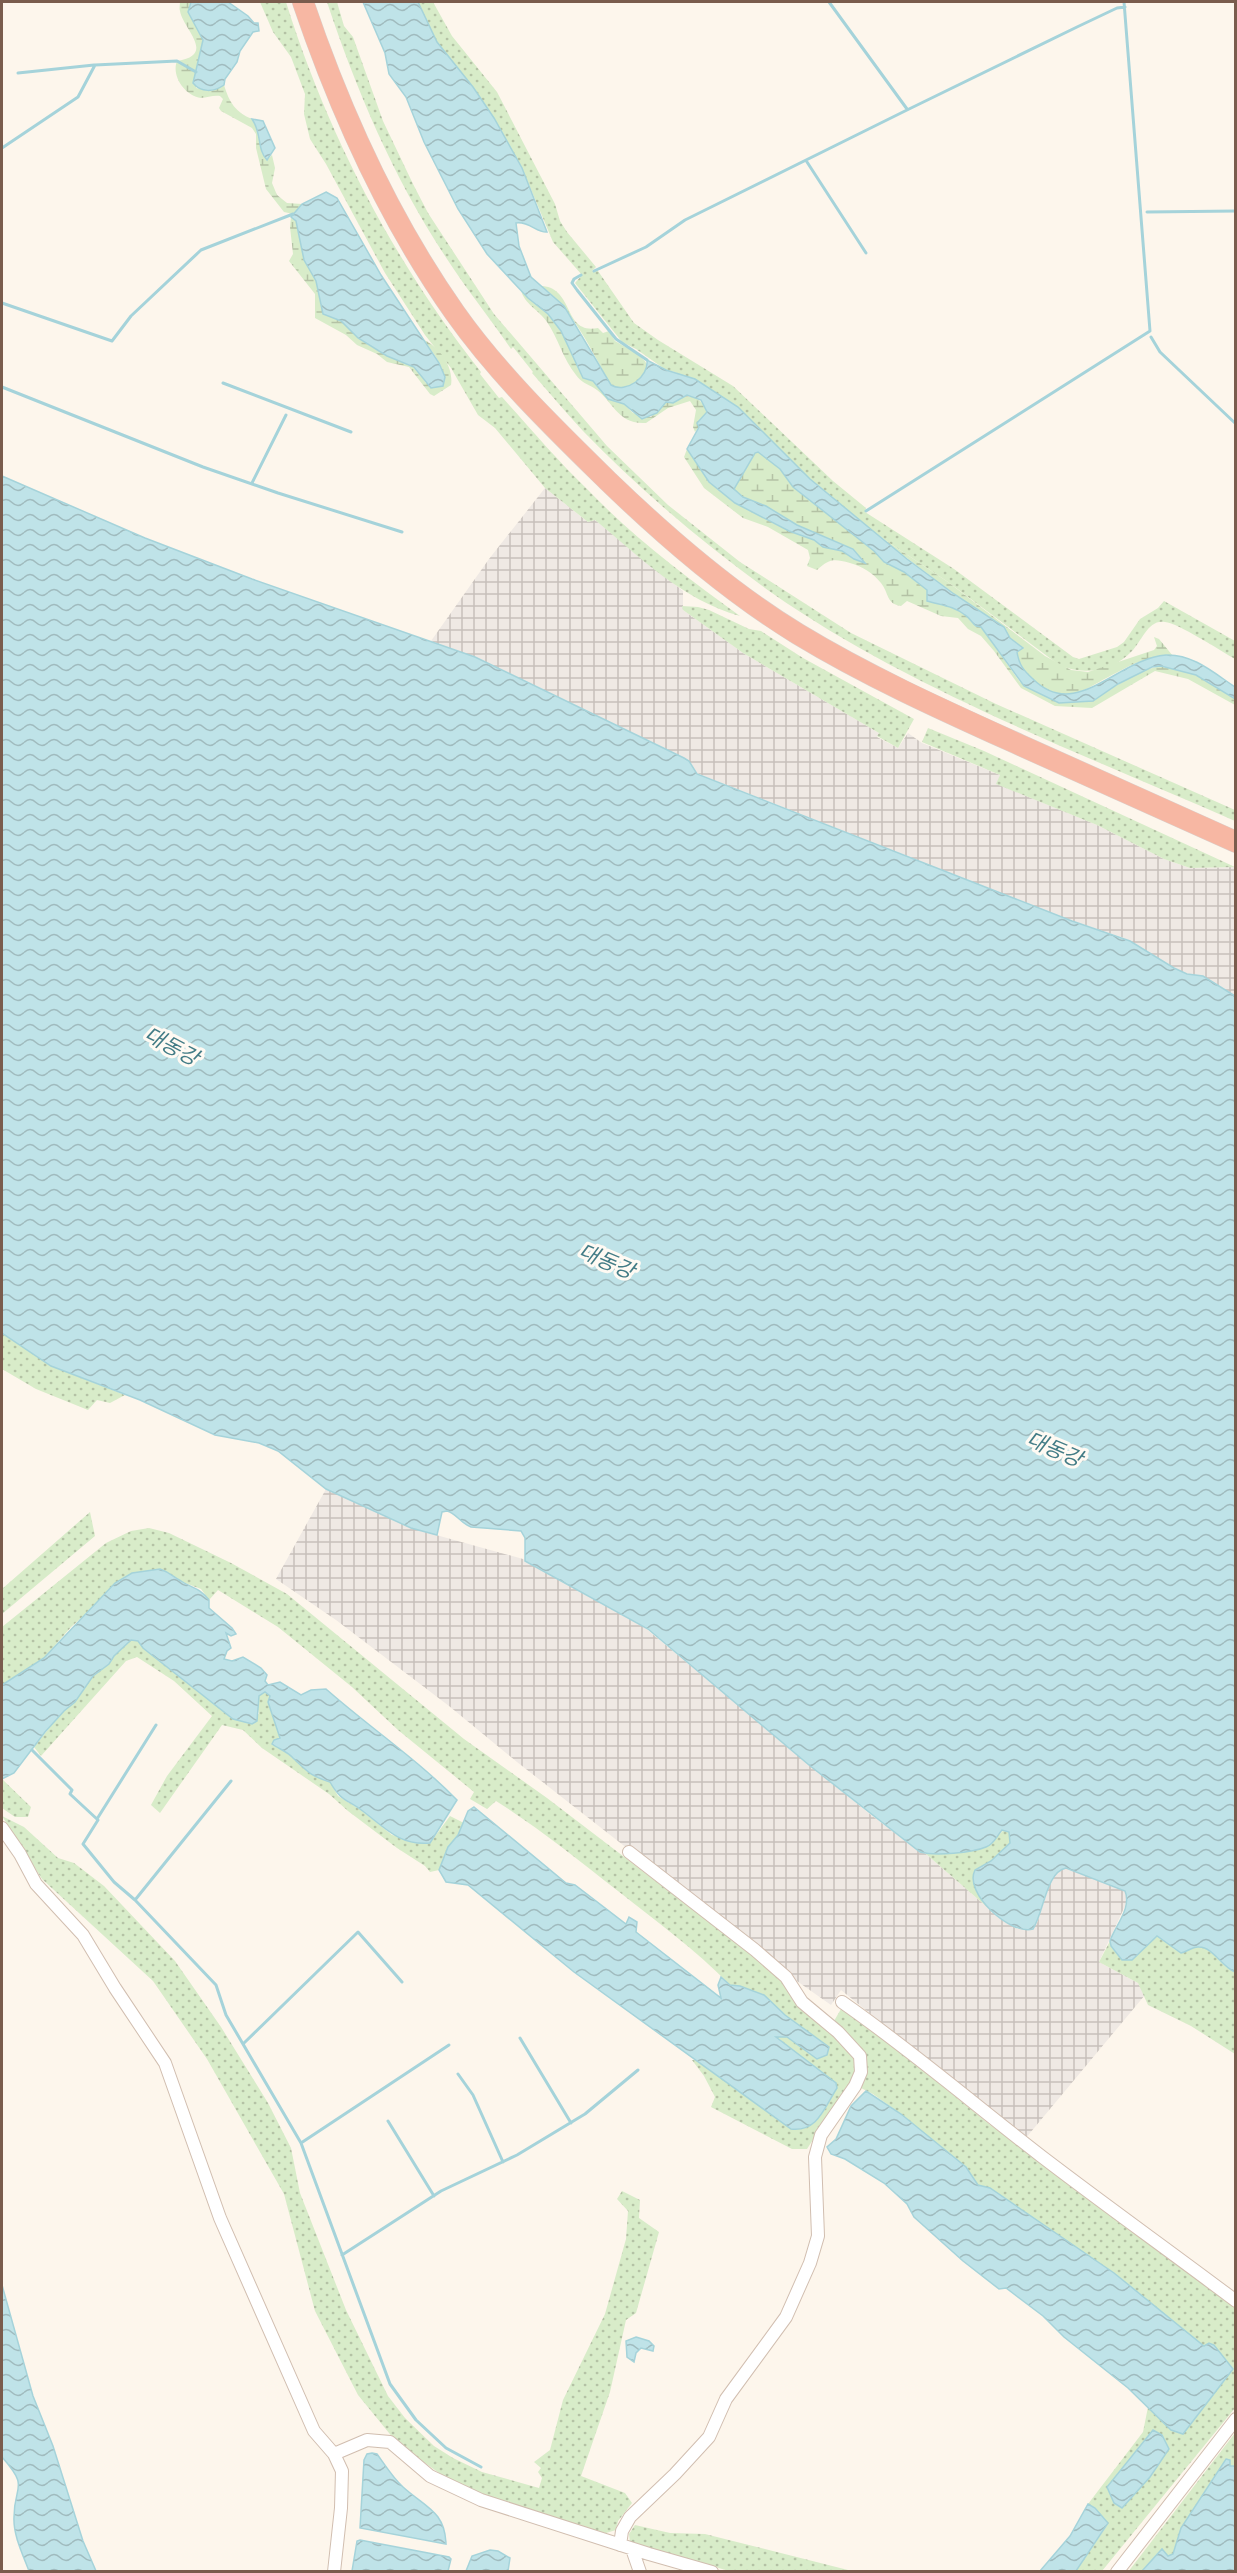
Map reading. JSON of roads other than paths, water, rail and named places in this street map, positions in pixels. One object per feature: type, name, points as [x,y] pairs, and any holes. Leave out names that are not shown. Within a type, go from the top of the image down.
[{"type":"highway","points":[[303,2],[320,51],[364,154],[408,239],[455,314],[518,389],[594,467],[657,526],[760,609],[849,663],[939,708],[1236,842]]},
{"type":"street","points":[[2,1828],[20,1854],[36,1884],[83,1935],[114,1988],[165,2063],[224,2229],[314,2431],[334,2454],[342,2471],[341,2508],[334,2571]]},
{"type":"street","points":[[629,1852],[755,1950],[786,1977],[802,2002],[838,2032],[860,2056],[861,2072],[855,2086],[821,2135],[815,2157],[818,2236],[810,2262],[786,2317],[726,2399],[709,2437],[675,2474],[630,2517],[622,2532],[626,2547],[640,2571]]},
{"type":"street","points":[[842,2002],[892,2037],[1083,2189],[1143,2230],[1236,2301]]},
{"type":"street","points":[[1117,2571],[1236,2419]]},
{"type":"street","points":[[334,2454],[367,2440],[390,2442],[430,2476],[481,2500],[626,2547],[712,2571]]},
{"type":"water","points":[[191,2],[228,2],[254,23],[258,23],[259,31],[253,32],[240,51],[237,62],[225,79],[224,85],[216,89],[200,89],[193,83],[203,40],[188,12]]},
{"type":"water","points":[[363,2],[418,2],[437,42],[473,87],[494,118],[522,168],[547,232],[516,223],[519,246],[531,277],[564,306],[611,385],[630,386],[644,372],[647,360],[666,370],[695,379],[738,407],[810,479],[907,559],[1004,627],[1010,638],[1023,648],[1017,652],[1022,667],[1033,679],[1049,690],[1065,694],[1081,691],[1131,666],[1166,655],[1194,661],[1211,670],[1235,687],[1235,699],[1196,675],[1161,666],[1152,667],[1118,684],[1093,701],[1059,703],[1024,686],[981,627],[976,626],[967,616],[956,610],[927,601],[927,590],[904,572],[884,562],[874,551],[793,487],[780,469],[758,452],[755,453],[734,489],[743,497],[766,506],[797,525],[853,549],[865,563],[842,551],[823,547],[814,540],[789,531],[735,503],[709,482],[687,449],[699,427],[697,423],[707,412],[701,400],[687,395],[673,403],[666,402],[657,413],[642,419],[624,404],[608,399],[593,381],[583,378],[561,331],[548,314],[528,298],[487,254],[458,209],[424,142],[406,97],[389,74],[385,53]]},
{"type":"water","points":[[252,119],[263,121],[275,148],[267,160],[262,151]]},
{"type":"water","points":[[326,192],[337,198],[381,275],[439,363],[445,377],[443,386],[431,388],[414,367],[387,356],[358,338],[341,321],[323,314],[316,281],[304,260],[296,221],[291,217],[302,204]]},
{"type":"water","name":"대동강","points":[[2,476],[145,538],[252,579],[475,657],[684,758],[689,761],[697,774],[1072,921],[1130,941],[1174,968],[1187,974],[1203,976],[1235,996],[1235,1972],[1209,1950],[1194,1947],[1181,1953],[1157,1936],[1132,1960],[1122,1960],[1111,1946],[1110,1941],[1125,1910],[1127,1897],[1125,1891],[1066,1868],[1054,1877],[1033,1929],[1013,1926],[991,1911],[982,1901],[973,1879],[975,1870],[991,1861],[1010,1843],[1009,1832],[1002,1830],[988,1846],[972,1851],[944,1854],[920,1852],[809,1765],[648,1629],[525,1561],[525,1538],[521,1531],[471,1527],[447,1511],[442,1512],[437,1535],[411,1528],[326,1489],[278,1451],[259,1443],[215,1435],[140,1400],[51,1366],[2,1333]]},
{"type":"water","points":[[160,1569],[202,1593],[209,1600],[209,1608],[232,1628],[236,1634],[231,1636],[226,1633],[231,1648],[224,1659],[232,1661],[243,1657],[261,1668],[267,1675],[265,1681],[268,1685],[280,1682],[301,1695],[311,1690],[326,1689],[426,1771],[457,1800],[430,1843],[411,1842],[394,1835],[342,1797],[330,1782],[309,1773],[289,1754],[272,1744],[274,1740],[280,1738],[268,1702],[270,1696],[265,1692],[259,1696],[257,1721],[252,1724],[233,1719],[143,1648],[138,1641],[131,1640],[109,1664],[93,1676],[75,1702],[45,1732],[14,1773],[2,1779],[2,1685],[44,1658],[115,1583],[132,1573]]},
{"type":"water","points":[[474,1807],[566,1883],[575,1885],[626,1924],[629,1917],[637,1922],[636,1932],[721,1998],[718,1985],[721,1977],[730,1985],[740,1986],[764,1995],[785,2015],[829,2047],[827,2055],[817,2059],[787,2037],[776,2037],[836,2083],[837,2088],[814,2123],[808,2127],[791,2129],[574,1972],[468,1885],[446,1882],[439,1870],[448,1847],[458,1835],[468,1811]]},
{"type":"water","points":[[866,2091],[901,2114],[966,2167],[978,2185],[990,2188],[1114,2273],[1204,2346],[1209,2343],[1214,2345],[1233,2369],[1183,2434],[1171,2430],[1128,2388],[1064,2337],[1043,2316],[1006,2288],[999,2289],[963,2261],[914,2217],[907,2204],[884,2183],[845,2159],[831,2154],[827,2147],[836,2139],[851,2106]]},
{"type":"water","points":[[2,2285],[33,2396],[53,2446],[83,2541],[96,2571],[29,2571],[19,2545],[14,2517],[18,2481],[11,2467],[2,2457]]},
{"type":"water","points":[[636,2337],[649,2341],[654,2346],[653,2351],[641,2348],[636,2353],[634,2362],[627,2357],[626,2341]]},
{"type":"water","points":[[1153,2430],[1162,2435],[1169,2449],[1150,2477],[1122,2508],[1114,2503],[1107,2487]]},
{"type":"water","points":[[367,2454],[377,2454],[392,2476],[403,2487],[438,2517],[445,2533],[446,2544],[360,2528],[364,2460]]},
{"type":"water","points":[[1226,2459],[1230,2460],[1230,2466],[1235,2466],[1235,2571],[1142,2571],[1162,2549],[1168,2556],[1173,2554],[1181,2528]]},
{"type":"water","points":[[1088,2504],[1095,2508],[1108,2523],[1076,2571],[1040,2571],[1070,2536]]},
{"type":"water","points":[[357,2541],[449,2557],[451,2559],[448,2571],[352,2571]]},
{"type":"water","points":[[490,2550],[498,2551],[510,2558],[508,2571],[466,2571],[472,2556]]},
{"type":"waterway","points":[[829,2],[907,109]]},
{"type":"waterway","points":[[866,511],[1150,331],[1124,2]]},
{"type":"waterway","points":[[594,271],[646,247],[685,220],[1077,27],[1117,8],[1125,7]]},
{"type":"waterway","points":[[2,148],[78,97],[95,65],[177,61],[196,72]]},
{"type":"waterway","points":[[18,73],[94,65]]},
{"type":"waterway","points":[[807,162],[866,253]]},
{"type":"waterway","points":[[1147,212],[1236,211]]},
{"type":"waterway","points":[[2,303],[112,341],[131,316],[201,250],[293,214]]},
{"type":"waterway","points":[[581,275],[572,283],[577,290],[616,339],[647,360]]},
{"type":"waterway","points":[[1151,337],[1160,352],[1236,424]]},
{"type":"waterway","points":[[223,383],[351,432]]},
{"type":"waterway","points":[[2,387],[203,467],[402,532]]},
{"type":"waterway","points":[[252,483],[286,415]]},
{"type":"waterway","points":[[97,1819],[156,1725]]},
{"type":"waterway","points":[[32,1750],[72,1790],[70,1794],[98,1820],[83,1844],[114,1882],[135,1900],[216,1985],[226,2015],[301,2143],[390,2384],[416,2420],[446,2448],[481,2467]]},
{"type":"waterway","points":[[135,1900],[231,1781]]},
{"type":"waterway","points":[[244,2043],[358,1932],[402,1982]]},
{"type":"waterway","points":[[520,2038],[571,2123]]},
{"type":"waterway","points":[[301,2143],[449,2045]]},
{"type":"waterway","points":[[342,2255],[441,2191],[517,2155],[585,2114],[638,2070]]},
{"type":"waterway","points":[[458,2074],[473,2095],[503,2162]]},
{"type":"waterway","points":[[388,2121],[434,2196]]}]
